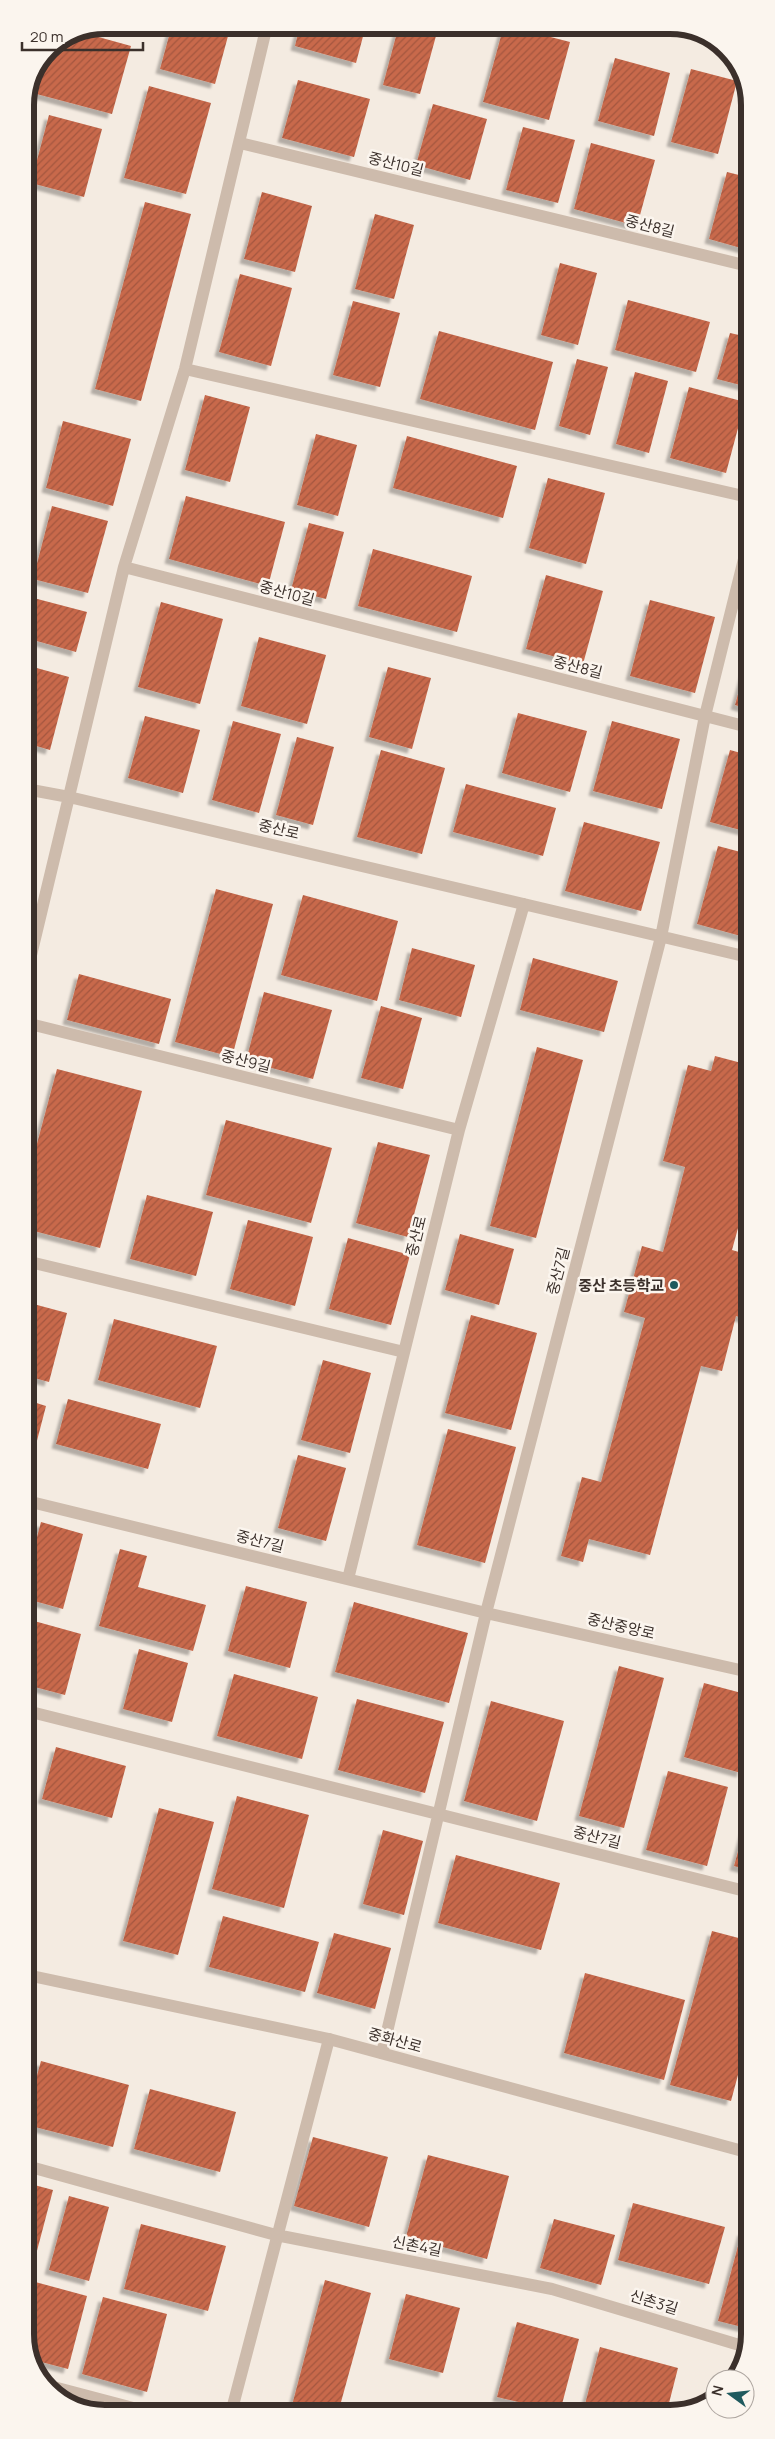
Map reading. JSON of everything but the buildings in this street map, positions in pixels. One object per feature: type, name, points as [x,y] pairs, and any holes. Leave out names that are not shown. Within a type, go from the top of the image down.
[{"type":"street","points":[[34,943],[124,567],[185,369],[265,34]]},
{"type":"street","name":"중산10길","points":[[240,143],[544,217]]},
{"type":"street","name":"중산8길","points":[[544,217],[741,264]]},
{"type":"street","points":[[185,369],[741,495]]},
{"type":"street","name":"중산10길","points":[[124,567],[442,650]]},
{"type":"street","points":[[661,936],[705,716],[741,571]]},
{"type":"street","name":"중산8길","points":[[442,650],[741,725]]},
{"type":"street","name":"중산로","points":[[34,790],[741,955]]},
{"type":"street","name":"중산로","points":[[348,1578],[459,1130],[524,904]]},
{"type":"street","name":"중산7길","points":[[382,2053],[486,1613],[661,936]]},
{"type":"street","name":"중산9길","points":[[34,1025],[459,1130]]},
{"type":"street","points":[[34,1263],[404,1352]]},
{"type":"street","name":"중산7길","points":[[34,1502],[486,1613]]},
{"type":"street","name":"중산중앙로","points":[[486,1613],[741,1670]]},
{"type":"street","name":"중산7길","points":[[34,1713],[741,1890]]},
{"type":"street","name":"중화산로","points":[[34,1977],[382,2053],[741,2151]]},
{"type":"street","points":[[233,2405],[328,2040]]},
{"type":"street","name":"신촌4길","points":[[34,2168],[276,2235],[552,2289]]},
{"type":"street","name":"신촌3길","points":[[552,2289],[741,2344]]},
{"type":"street","points":[[58,2388],[122,2405]]},
{"type":"place","name":"중산 초등학교","points":[[674,1285]]}]
